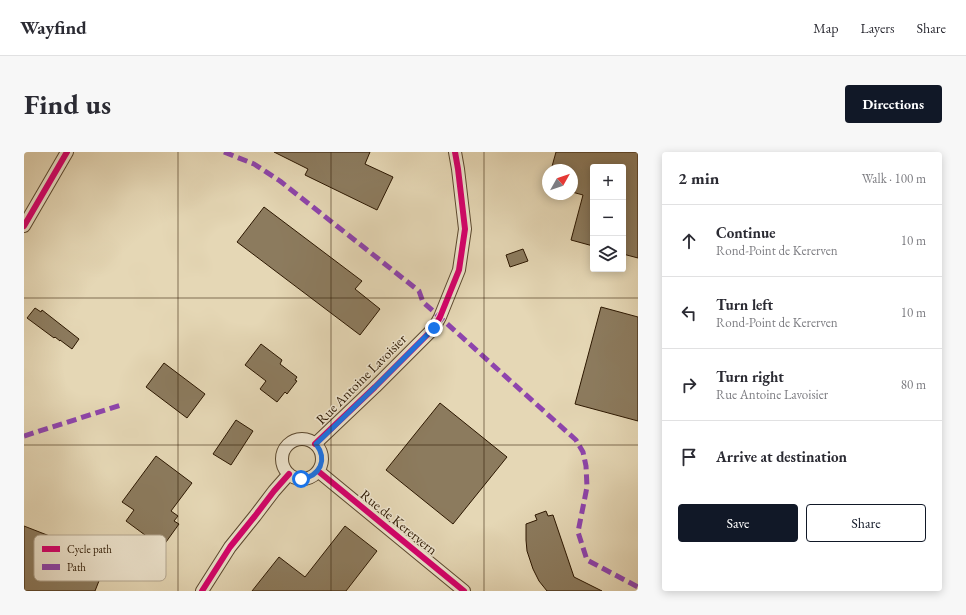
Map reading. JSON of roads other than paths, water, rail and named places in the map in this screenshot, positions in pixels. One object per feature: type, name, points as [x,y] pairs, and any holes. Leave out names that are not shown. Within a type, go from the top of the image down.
[{"type":"street","points":[[24,226],[67,152]]},
{"type":"street","name":"Rue Antoine Lavoisier","points":[[316,444],[434,328],[440,317],[459,270],[465,229],[455,152]]},
{"type":"street","points":[[298,439],[310,440],[316,444],[322,460],[318,471],[307,478],[301,479],[289,474],[284,469],[282,463],[283,451],[287,445],[298,439]]},
{"type":"street","name":"Rue de Kerervern","points":[[318,471],[464,591]]},
{"type":"street","points":[[202,591],[230,547],[289,474]]}]
